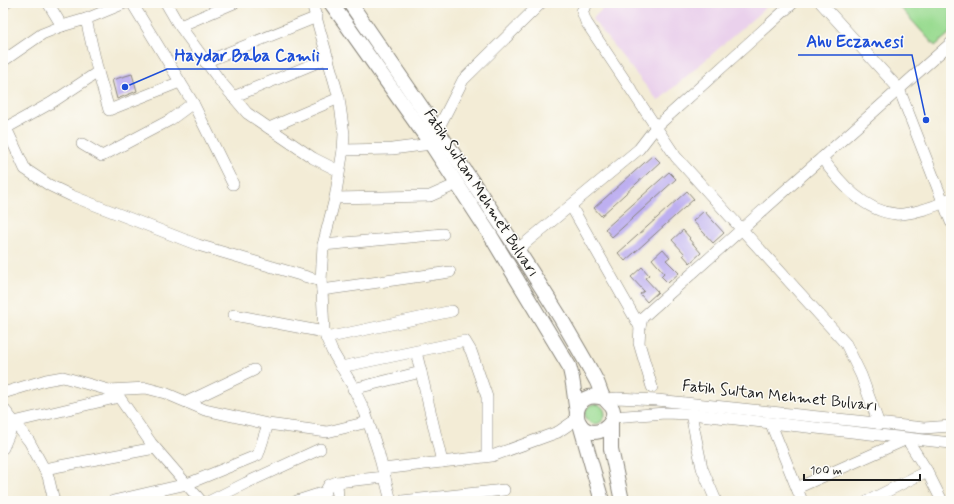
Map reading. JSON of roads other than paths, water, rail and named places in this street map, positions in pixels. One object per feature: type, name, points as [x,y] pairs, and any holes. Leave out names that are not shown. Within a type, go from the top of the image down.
[{"type":"main road","name":"Fatih Sultan Mehmet Bulvarı","points":[[331,3],[431,144],[489,233],[569,366],[573,378],[574,398],[578,418],[602,501]]},
{"type":"main road","name":"Fatih Sultan Mehmet Bulvarı","points":[[350,3],[519,251],[581,351],[598,383],[604,399]]},
{"type":"main road","points":[[612,420],[602,431],[590,431],[584,428],[578,418],[578,407],[586,398],[597,396],[610,404],[613,410],[611,449],[622,501]]},
{"type":"street","points":[[48,3],[62,26]]},
{"type":"street","points":[[3,61],[42,34],[86,19],[125,3]]},
{"type":"street","points":[[132,3],[193,103],[233,184]]},
{"type":"street","points":[[166,3],[180,26],[206,62],[247,113],[313,158],[339,171]]},
{"type":"street","points":[[180,26],[234,3]]},
{"type":"street","points":[[312,3],[339,98],[344,134],[343,150],[335,198],[323,245],[321,286],[325,335],[354,389],[368,422],[391,501]]},
{"type":"street","points":[[437,131],[463,80],[541,3]]},
{"type":"street","points":[[588,3],[582,11],[586,22],[676,156],[846,344],[861,376],[879,424]]},
{"type":"street","points":[[519,251],[523,246],[639,149],[656,127],[793,3]]},
{"type":"street","points":[[821,3],[899,89],[947,200],[951,222]]},
{"type":"street","points":[[206,62],[317,17]]},
{"type":"street","points":[[86,19],[98,72],[109,110],[180,82]]},
{"type":"street","points":[[652,387],[639,343],[642,318],[951,43]]},
{"type":"street","points":[[233,97],[328,58]]},
{"type":"street","points":[[98,72],[51,103],[4,126],[25,169],[49,185],[72,196],[198,245],[321,286],[450,272]]},
{"type":"street","points":[[269,128],[339,98]]},
{"type":"street","points":[[82,144],[102,156],[170,120],[193,103]]},
{"type":"street","points":[[343,150],[392,149],[431,144]]},
{"type":"street","points":[[822,158],[836,178],[857,197],[877,210],[897,214],[923,210],[947,200]]},
{"type":"street","points":[[335,198],[430,196],[457,184]]},
{"type":"street","points":[[571,206],[640,327]]},
{"type":"street","points":[[323,245],[443,234]]},
{"type":"street","points":[[234,314],[325,335],[452,311]]},
{"type":"street","points":[[341,367],[465,341],[471,351],[487,396],[487,456]]},
{"type":"street","points":[[416,352],[442,462]]},
{"type":"street","points":[[187,402],[254,370]]},
{"type":"street","points":[[354,389],[421,372]]},
{"type":"street","points":[[3,393],[46,380],[63,377],[109,390],[146,388],[165,393],[205,410],[268,424],[327,432],[368,422]]},
{"type":"street","points":[[109,390],[119,397],[155,448],[202,501]]},
{"type":"street","points":[[14,422],[119,397]]},
{"type":"street","name":"Fatih Sultan Mehmet Bulvarı","points":[[604,399],[617,398],[656,400],[924,428],[951,426]]},
{"type":"street","points":[[3,408],[29,441],[48,476],[54,501]]},
{"type":"street","name":"Fatih Sultan Mehmet Bulvarı","points":[[612,420],[665,413],[691,414],[951,443]]},
{"type":"street","points":[[691,414],[702,468],[716,501]]},
{"type":"street","points":[[297,501],[325,492],[329,485],[337,482],[442,462],[487,456],[558,432],[578,418]]},
{"type":"street","points":[[3,448],[14,422]]},
{"type":"street","points":[[113,501],[187,484],[258,455],[268,424]]},
{"type":"street","points":[[771,424],[802,501]]},
{"type":"street","points":[[797,488],[906,439],[926,471],[942,501]]},
{"type":"street","points":[[44,469],[155,448]]},
{"type":"street","points":[[210,501],[320,449]]},
{"type":"street","points":[[868,501],[926,471]]},
{"type":"street","points":[[337,482],[338,501]]},
{"type":"street","points":[[402,501],[504,490]]},
{"type":"place","name":"Haydar Baba Camii","points":[[125,87]]},
{"type":"place","name":"Ahu Eczanesi","points":[[926,120]]}]
